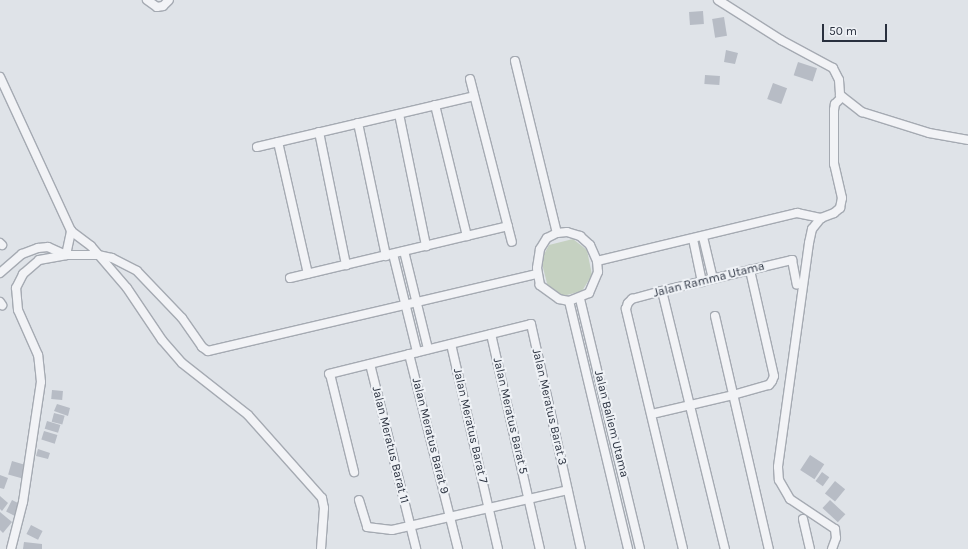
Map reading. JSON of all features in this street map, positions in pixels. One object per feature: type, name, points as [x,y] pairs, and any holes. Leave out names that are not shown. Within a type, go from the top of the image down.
[{"type":"street","points":[[147,0],[157,7],[163,6],[169,0]]},
{"type":"street","points":[[718,0],[781,40],[833,68],[842,97],[875,118],[948,138],[968,140]]},
{"type":"street","points":[[515,61],[557,233]]},
{"type":"street","points":[[0,77],[72,231],[98,255],[135,298],[162,340],[177,358],[195,376],[228,398],[248,415],[322,498],[324,508],[321,549]]},
{"type":"street","points":[[470,79],[512,242]]},
{"type":"street","points":[[257,147],[474,96]]},
{"type":"street","points":[[832,549],[836,538],[835,530],[790,499],[779,480],[778,467],[812,229],[821,218],[834,213],[842,205],[834,164],[834,110],[835,104],[842,97]]},
{"type":"street","points":[[435,105],[467,236]]},
{"type":"street","points":[[399,114],[426,246]]},
{"type":"street","name":"Jalan Meratus Barat 9","points":[[358,123],[389,255],[405,306],[413,353],[458,549]]},
{"type":"street","points":[[319,132],[346,265]]},
{"type":"street","points":[[278,142],[308,274]]},
{"type":"street","points":[[597,261],[797,214],[821,218]]},
{"type":"street","points":[[290,278],[508,226]]},
{"type":"street","points":[[66,255],[72,231]]},
{"type":"street","points":[[568,232],[580,236],[590,246],[597,261],[594,283],[589,293],[580,299],[569,301],[559,299],[540,286],[537,274],[540,250],[547,238],[557,233],[568,232]]},
{"type":"street","points":[[703,236],[713,279]]},
{"type":"street","points":[[693,239],[702,282]]},
{"type":"street","points":[[0,273],[22,254],[38,248],[48,247],[66,255]]},
{"type":"street","points":[[404,251],[428,349]]},
{"type":"street","points":[[11,549],[23,502],[41,382],[38,355],[18,310],[16,288],[23,274],[39,260],[66,255],[98,255],[124,263],[137,271],[182,318],[202,347],[208,351],[537,274]]},
{"type":"street","name":"Jalan Ramma Utama","points":[[652,414],[626,309],[628,303],[632,300],[662,291],[792,260],[797,285]]},
{"type":"street","points":[[683,549],[652,414],[769,385],[774,376],[750,270]]},
{"type":"street","points":[[662,291],[688,405],[725,549]]},
{"type":"street","name":"Jalan Baliem Utama","points":[[580,299],[640,549]]},
{"type":"street","name":"Jalan Baliem Utama","points":[[569,301],[628,549]]},
{"type":"street","points":[[714,316],[769,549]]},
{"type":"street","name":"Jalan Meratus Barat 3","points":[[491,334],[531,324],[581,549]]},
{"type":"street","points":[[354,472],[330,374],[491,334]]},
{"type":"street","name":"Jalan Meratus Barat 5","points":[[491,334],[540,549]]},
{"type":"street","name":"Jalan Meratus Barat 7","points":[[451,344],[498,549]]},
{"type":"street","name":"Jalan Meratus Barat 11","points":[[370,364],[416,549]]},
{"type":"street","points":[[359,500],[367,527],[392,530],[568,490]]},
{"type":"street","points":[[803,519],[810,549]]},
{"type":"green space","points":[[573,239],[587,250],[592,275],[582,291],[563,296],[548,287],[541,260],[549,245]]},
{"type":"building","points":[[703,11],[704,24],[690,25],[689,12]]},
{"type":"building","points":[[724,17],[727,36],[715,38],[712,19]]},
{"type":"building","points":[[726,50],[738,53],[735,64],[724,62]]},
{"type":"building","points":[[798,62],[817,68],[813,81],[794,75]]},
{"type":"building","points":[[705,75],[720,76],[719,85],[704,84]]},
{"type":"building","points":[[773,83],[787,88],[781,104],[767,99]]},
{"type":"building","points":[[52,390],[63,391],[62,400],[51,399]]},
{"type":"building","points":[[57,404],[70,408],[68,416],[54,411]]},
{"type":"building","points":[[54,413],[65,416],[62,425],[52,422]]},
{"type":"building","points":[[47,421],[60,425],[58,433],[45,429]]},
{"type":"building","points":[[44,431],[57,435],[55,444],[41,440]]},
{"type":"building","points":[[38,449],[50,453],[48,459],[36,456]]},
{"type":"building","points":[[810,455],[824,464],[814,479],[800,470]]},
{"type":"building","points":[[12,461],[26,465],[23,479],[8,474]]},
{"type":"building","points":[[822,472],[829,477],[823,486],[816,481]]},
{"type":"building","points":[[0,475],[8,478],[4,489],[0,488]]},
{"type":"building","points":[[835,481],[845,489],[835,502],[825,493]]},
{"type":"building","points":[[0,496],[8,503],[2,511],[0,509]]},
{"type":"building","points":[[12,500],[22,505],[16,517],[6,512]]},
{"type":"building","points":[[830,500],[845,514],[838,522],[822,508]]},
{"type":"building","points":[[0,512],[12,522],[3,533],[0,530]]},
{"type":"building","points":[[31,525],[43,531],[38,540],[26,534]]},
{"type":"building","points":[[24,542],[42,544],[42,549],[23,549]]}]
